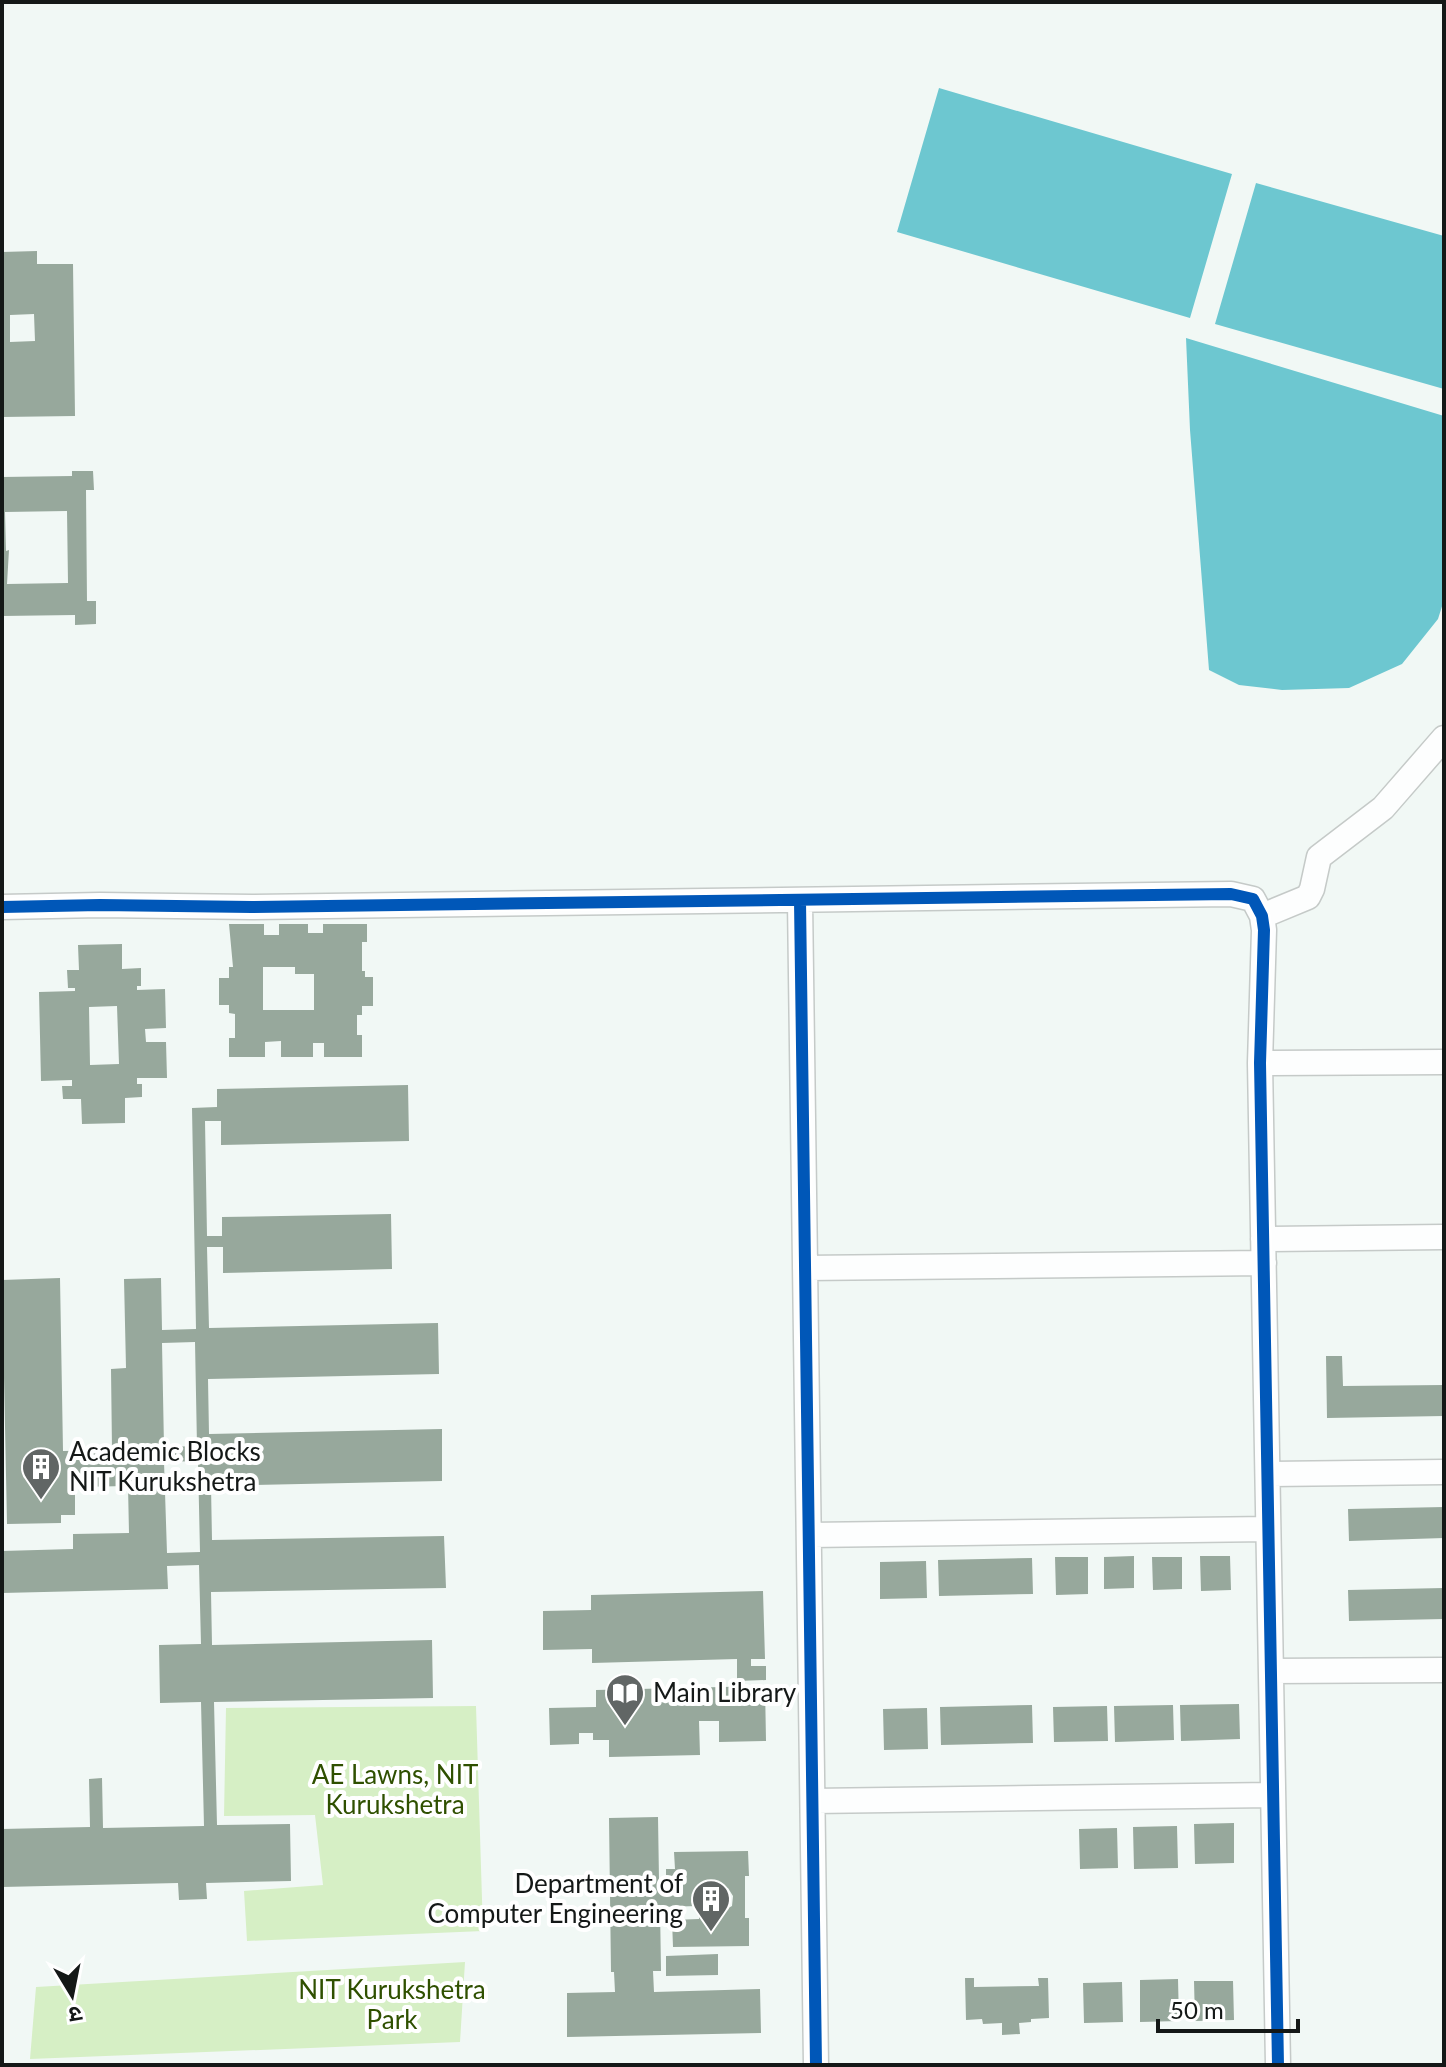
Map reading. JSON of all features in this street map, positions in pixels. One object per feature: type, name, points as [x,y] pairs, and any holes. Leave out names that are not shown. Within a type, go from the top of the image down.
[{"type":"street","points":[[1262,916],[1301,901],[1325,850],[1383,808],[1444,738]]},
{"type":"street","points":[[2,907],[252,907],[1231,894],[1253,899],[1262,916],[1260,1063],[1278,2065]]},
{"type":"street","points":[[800,901],[816,2065]]},
{"type":"street","points":[[1260,1063],[1444,1062]]},
{"type":"street","points":[[805,1268],[1264,1251],[1444,1237]]},
{"type":"street","points":[[1268,1474],[1444,1472]]},
{"type":"street","points":[[809,1535],[1268,1529]]},
{"type":"street","points":[[1271,1671],[1444,1670]]},
{"type":"street","points":[[813,1801],[1273,1795]]},
{"type":"green space","name":"AE Lawns, NIT Kurukshetra","points":[[476,1706],[483,1931],[247,1941],[244,1891],[323,1885],[315,1815],[224,1816],[226,1708]]},
{"type":"green space","name":"NIT Kurukshetra Park","points":[[465,1962],[460,2042],[30,2059],[36,1987]]},
{"type":"water","points":[[939,88],[1232,174],[1190,318],[897,232]]},
{"type":"water","points":[[1256,183],[1444,236],[1444,389],[1215,324]]},
{"type":"water","points":[[1186,338],[1444,416],[1444,600],[1438,619],[1402,664],[1349,688],[1282,690],[1239,685],[1209,670]]},
{"type":"building","points":[[37,251],[37,264],[73,264],[75,416],[2,417],[2,252]],"holes":[[[34,314],[35,341],[10,342],[10,315]]]},
{"type":"building","points":[[72,471],[93,471],[94,490],[86,490],[87,601],[96,601],[96,624],[75,625],[75,615],[2,616],[2,477],[72,476]],"holes":[[[67,511],[68,583],[7,584],[9,550],[6,551],[5,512]]]},
{"type":"building","points":[[229,924],[264,924],[264,935],[279,935],[279,924],[308,924],[308,933],[323,933],[323,924],[367,924],[367,942],[362,942],[362,971],[365,971],[365,977],[373,977],[373,1006],[362,1006],[362,1015],[357,1015],[357,1035],[362,1035],[362,1057],[324,1057],[324,1043],[313,1043],[313,1057],[281,1057],[281,1041],[265,1042],[265,1057],[229,1057],[229,1038],[235,1038],[235,1014],[229,1013],[229,1005],[219,1005],[219,978],[229,978],[229,967],[233,967]],"holes":[[[263,967],[295,967],[295,974],[314,974],[314,1010],[263,1010]]]},
{"type":"building","points":[[122,944],[122,969],[141,968],[141,986],[137,986],[137,990],[165,989],[166,1028],[145,1029],[146,1042],[166,1042],[167,1078],[137,1078],[137,1084],[142,1084],[142,1097],[125,1098],[125,1123],[82,1124],[81,1099],[63,1099],[62,1086],[72,1086],[72,1080],[41,1081],[39,992],[75,991],[75,988],[68,988],[67,970],[79,970],[78,945]],"holes":[[[117,1006],[119,1064],[90,1065],[89,1007]]]},
{"type":"building","name":"Academic Blocks NIT Kurukshetra","points":[[408,1085],[409,1141],[221,1145],[221,1121],[205,1121],[207,1236],[222,1236],[222,1217],[391,1214],[392,1269],[223,1273],[223,1247],[207,1247],[209,1328],[438,1323],[439,1374],[208,1379],[209,1434],[442,1429],[442,1481],[211,1486],[212,1540],[444,1536],[446,1588],[211,1592],[212,1645],[432,1640],[433,1698],[214,1702],[217,1825],[290,1824],[291,1881],[206,1883],[207,1899],[179,1900],[178,1883],[2,1887],[2,1829],[90,1827],[89,1779],[102,1778],[103,1828],[204,1826],[201,1702],[160,1703],[159,1645],[201,1644],[199,1565],[167,1566],[168,1589],[2,1593],[2,1551],[73,1549],[73,1534],[129,1533],[128,1486],[75,1487],[75,1515],[61,1515],[61,1523],[7,1524],[2,1280],[60,1278],[63,1451],[112,1450],[111,1369],[126,1368],[124,1279],[161,1278],[162,1330],[196,1329],[192,1108],[217,1107],[217,1089]],"holes":[[[195,1342],[197,1446],[164,1447],[162,1343]],[[198,1461],[200,1552],[167,1553],[164,1462]]]},
{"type":"building","points":[[1326,1356],[1342,1356],[1343,1386],[1444,1385],[1444,1416],[1327,1418]]},
{"type":"building","points":[[1444,1507],[1444,1538],[1349,1541],[1348,1509]]},
{"type":"building","points":[[1134,1556],[1134,1588],[1104,1589],[1104,1557]]},
{"type":"building","points":[[1200,1556],[1230,1556],[1231,1590],[1201,1591]]},
{"type":"building","points":[[1055,1557],[1088,1557],[1088,1594],[1056,1595]]},
{"type":"building","points":[[1152,1557],[1182,1557],[1182,1589],[1153,1590]]},
{"type":"building","points":[[1032,1558],[1033,1594],[939,1596],[938,1560]]},
{"type":"building","points":[[926,1561],[927,1598],[880,1599],[880,1562]]},
{"type":"building","points":[[1444,1588],[1444,1619],[1349,1621],[1348,1590]]},
{"type":"building","points":[[763,1591],[765,1659],[751,1659],[751,1666],[766,1666],[766,1680],[737,1681],[737,1659],[592,1663],[592,1649],[543,1650],[543,1611],[591,1610],[591,1595]]},
{"type":"building","name":"Main Library","points":[[765,1686],[766,1741],[719,1742],[719,1721],[699,1721],[700,1755],[609,1757],[609,1740],[593,1740],[593,1733],[579,1733],[579,1744],[550,1745],[549,1708],[596,1707],[596,1690]]},
{"type":"building","points":[[1239,1704],[1240,1739],[1181,1741],[1180,1705]]},
{"type":"building","points":[[1032,1705],[1033,1743],[941,1745],[940,1707]]},
{"type":"building","points":[[1173,1705],[1174,1740],[1115,1742],[1114,1706]]},
{"type":"building","points":[[1107,1706],[1108,1741],[1054,1742],[1053,1707]]},
{"type":"building","points":[[927,1708],[928,1749],[884,1750],[883,1709]]},
{"type":"building","name":"Department of Computer Engineering","points":[[658,1817],[659,1880],[666,1880],[666,1869],[675,1869],[674,1852],[748,1851],[745,1918],[749,1918],[749,1946],[673,1947],[672,1920],[699,1919],[699,1906],[660,1907],[661,1971],[653,1971],[654,1992],[760,1989],[761,2033],[567,2037],[567,1993],[615,1992],[614,1972],[611,1972],[609,1818]],"holes":[[[719,1886],[728,1888],[733,1896],[732,1906],[723,1911],[714,1909],[708,1901],[711,1891]]]},
{"type":"building","points":[[1234,1823],[1234,1863],[1195,1864],[1194,1824]]},
{"type":"building","points":[[1177,1826],[1178,1868],[1134,1869],[1133,1827]]},
{"type":"building","points":[[1117,1828],[1118,1868],[1080,1869],[1079,1829]]},
{"type":"building","points":[[718,1954],[718,1975],[666,1976],[666,1956]]},
{"type":"building","points":[[965,1978],[974,1978],[974,1987],[1039,1986],[1038,1978],[1048,1978],[1049,2018],[1019,2023],[1020,2034],[1002,2035],[1002,2023],[983,2024],[982,2019],[966,2020]]},
{"type":"building","points":[[1178,1979],[1179,2021],[1140,2022],[1140,1980]]},
{"type":"building","points":[[1194,1981],[1233,1981],[1234,2020],[1195,2021]]},
{"type":"building","points":[[1122,1982],[1123,2022],[1084,2023],[1083,1983]]},
{"type":"cycle path","points":[[2,907],[252,907],[1231,894],[1253,899],[1262,916],[1264,930],[1260,1063],[1278,2065]]},
{"type":"cycle path","points":[[800,901],[816,2065]]},
{"type":"place","name":"Academic Blocks NIT Kurukshetra","points":[[41,1501]]},
{"type":"place","name":"Main Library","points":[[625,1727]]},
{"type":"place","name":"Department of Computer Engineering","points":[[711,1933]]}]
